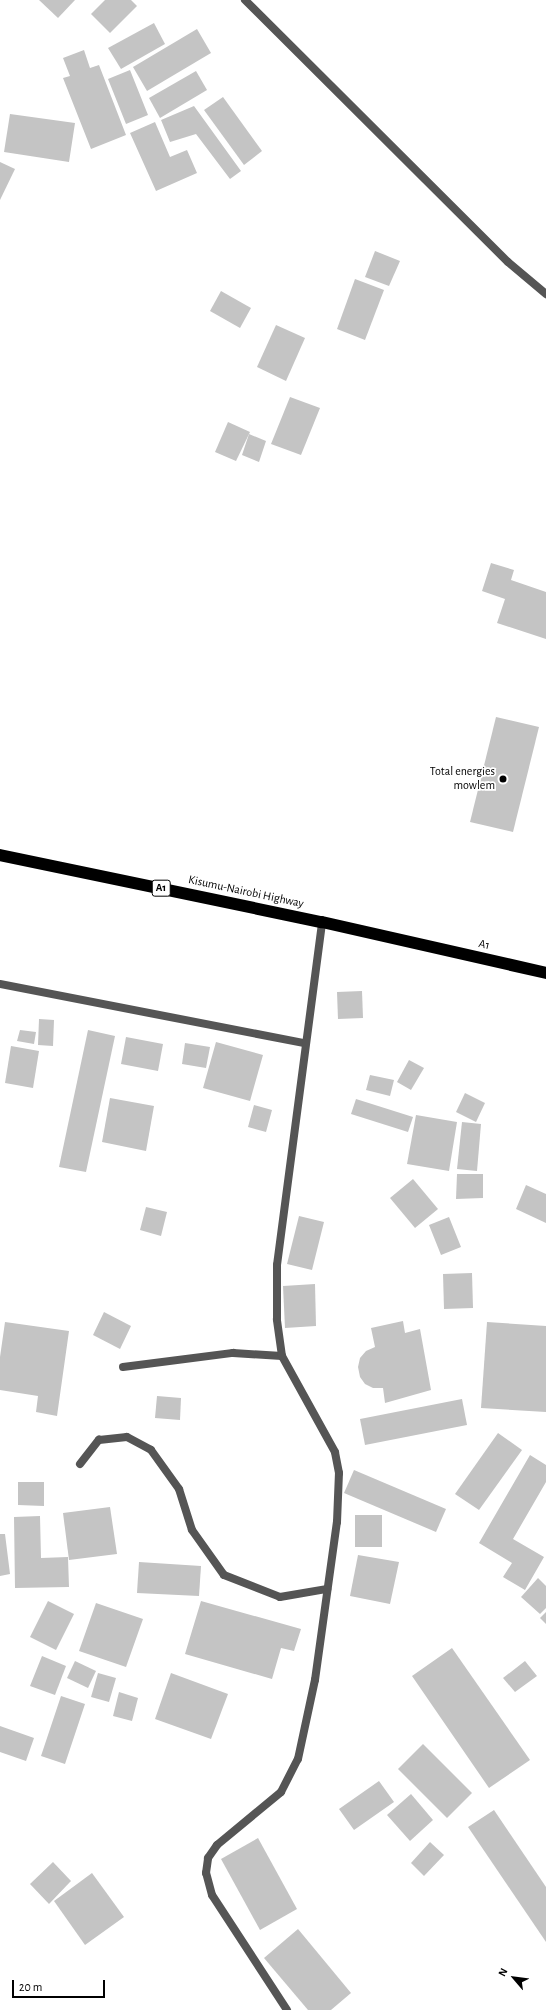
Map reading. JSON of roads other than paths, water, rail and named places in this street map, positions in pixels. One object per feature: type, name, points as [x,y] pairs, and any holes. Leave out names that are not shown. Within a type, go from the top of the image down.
[{"type":"highway","name":"Kisumu-Nairobi Highway","points":[[0,855],[322,922]]},
{"type":"highway","name":"A1","points":[[322,922],[546,973]]},
{"type":"street","points":[[245,0],[508,262],[546,294]]},
{"type":"street","points":[[286,2010],[212,1895],[206,1873],[208,1858],[217,1845],[281,1792],[298,1759],[315,1680],[337,1515],[339,1473],[332,1446],[282,1356],[277,1319],[277,1264],[304,1043],[322,922]]},
{"type":"street","points":[[0,984],[304,1043]]},
{"type":"street","points":[[123,1367],[232,1353],[282,1356]]},
{"type":"street","points":[[80,1464],[99,1440],[127,1437],[151,1450],[179,1489],[192,1530],[224,1575],[280,1597],[327,1589]]},
{"type":"place","name":"Total energies mowlem","points":[[503,779]]}]
